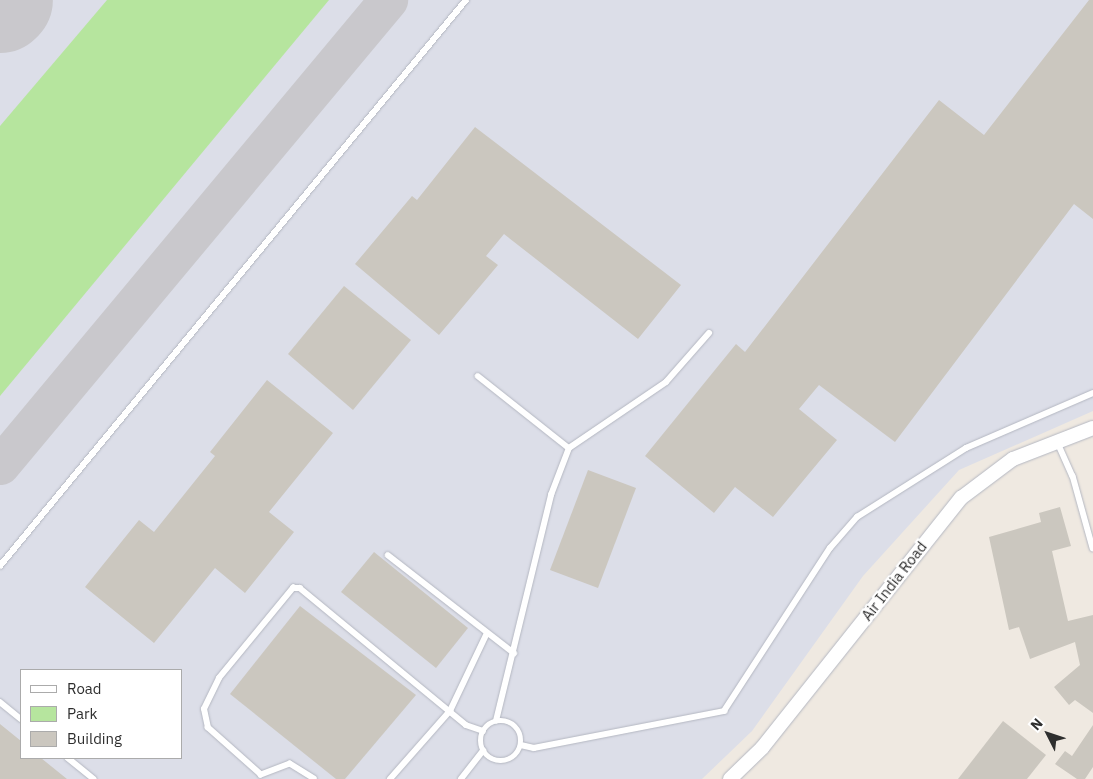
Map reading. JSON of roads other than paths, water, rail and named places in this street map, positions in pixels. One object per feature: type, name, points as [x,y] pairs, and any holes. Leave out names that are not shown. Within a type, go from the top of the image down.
[{"type":"street","name":"Air India Road","points":[[730,779],[762,748],[962,498],[1013,459],[1093,428]]},
{"type":"lane","points":[[0,566],[466,0]]},
{"type":"lane","points":[[483,731],[496,721],[551,495],[569,448],[666,382],[709,333]]},
{"type":"lane","points":[[478,376],[569,448]]},
{"type":"lane","points":[[521,745],[534,748],[724,711],[830,548],[857,516],[966,448],[1093,392]]},
{"type":"lane","points":[[1058,442],[1073,476],[1093,548]]},
{"type":"lane","points":[[388,556],[514,653]]},
{"type":"lane","points":[[314,779],[290,764],[261,775],[208,728],[204,709],[219,678],[293,588],[300,588],[466,725],[483,731]]},
{"type":"lane","points":[[390,779],[450,711],[487,633]]},
{"type":"lane","points":[[0,702],[20,718]]},
{"type":"lane","points":[[496,721],[515,726],[521,745]]},
{"type":"lane","points":[[461,779],[483,751],[483,731]]},
{"type":"lane","points":[[483,751],[503,761],[513,757],[521,745]]},
{"type":"lane","points":[[69,759],[94,779]]}]
